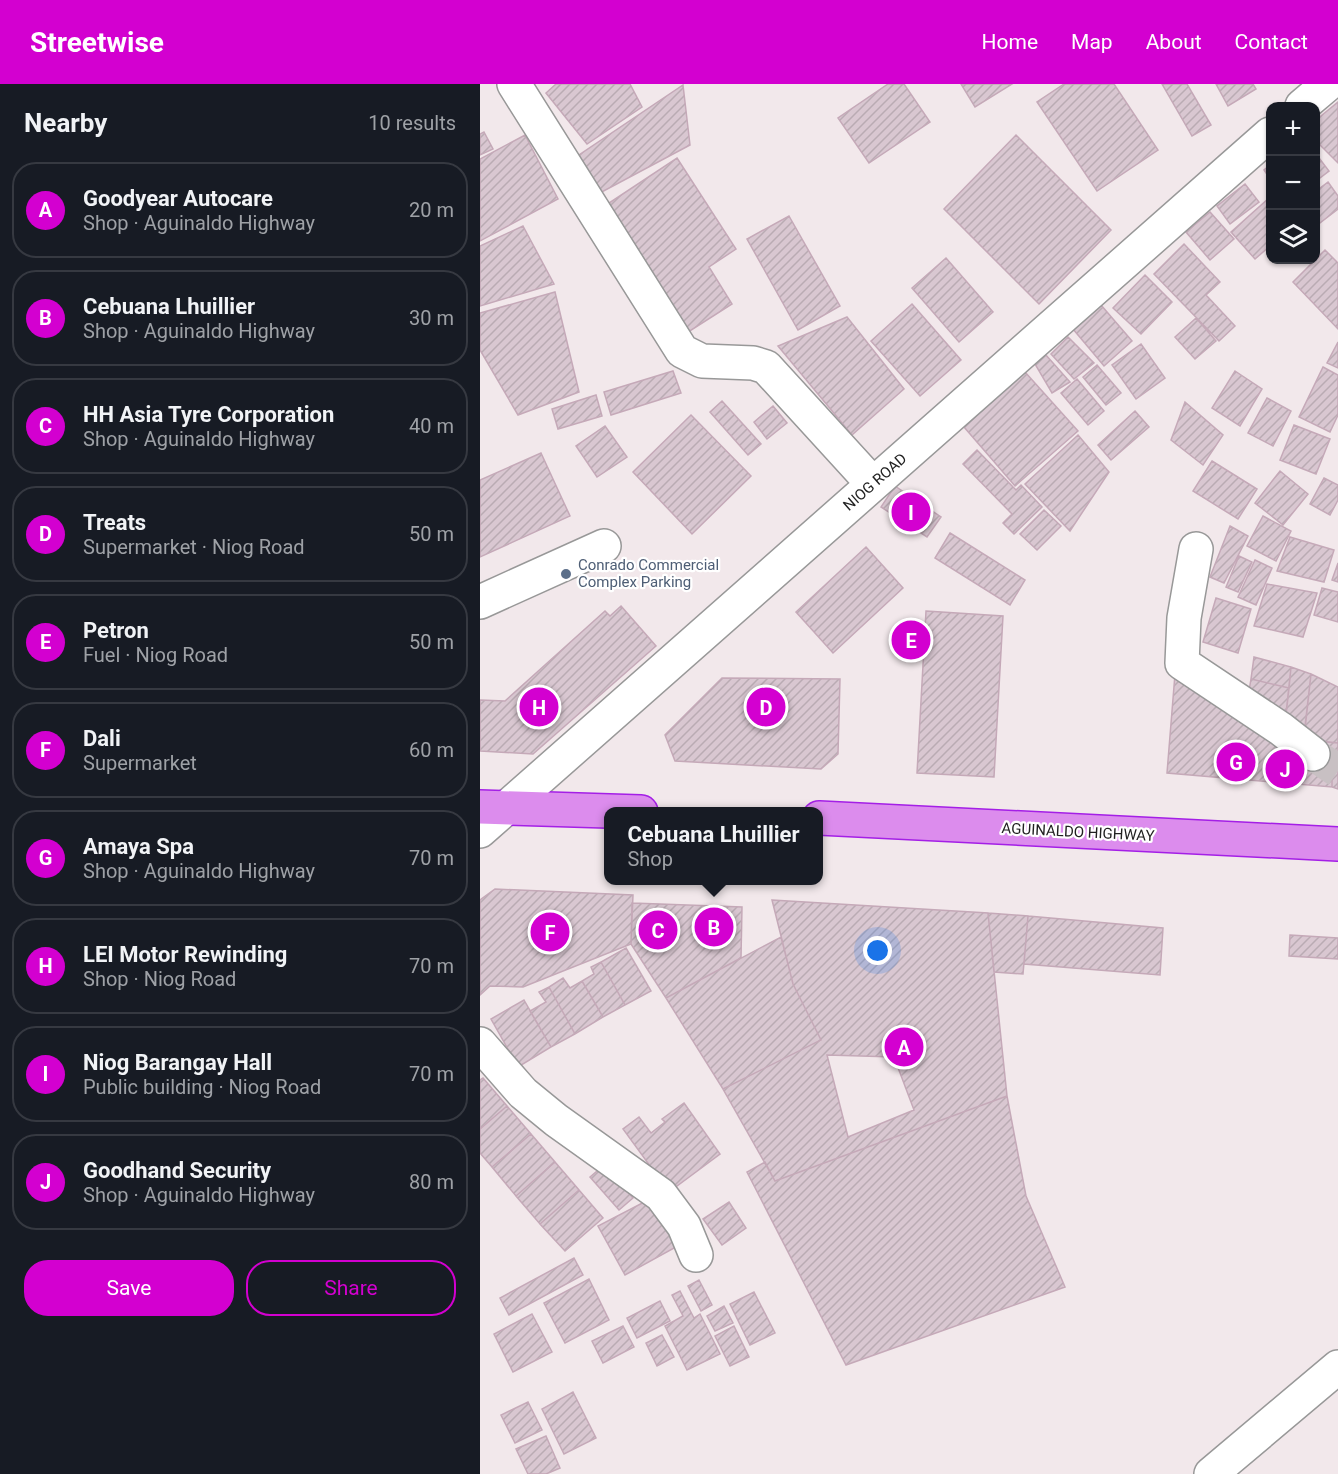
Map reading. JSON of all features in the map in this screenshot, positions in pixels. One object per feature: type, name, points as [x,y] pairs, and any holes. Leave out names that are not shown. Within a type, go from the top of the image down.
[{"type":"highway","points":[[493,807],[604,811]]},
{"type":"highway","name":"AGUINALDO HIGHWAY","points":[[823,818],[1338,844]]},
{"type":"street","points":[[514,84],[682,351],[702,361],[753,363],[766,367],[873,484]]},
{"type":"street","points":[[1307,102],[1328,84]]},
{"type":"street","name":"NIOG ROAD","points":[[480,831],[493,807],[873,484],[1266,138]]},
{"type":"street","points":[[480,602],[604,546]]},
{"type":"street","points":[[1196,549],[1184,618],[1182,663],[1281,729],[1313,754]]},
{"type":"street","points":[[480,1044],[523,1093],[556,1120],[661,1195],[684,1226],[696,1255]]},
{"type":"street","points":[[1211,1474],[1338,1366]]},
{"type":"building","points":[[556,84],[630,84],[642,107],[587,144],[546,93]]},
{"type":"building","points":[[888,84],[904,84],[930,122],[869,163],[838,118]]},
{"type":"building","points":[[961,84],[1012,84],[975,107]]},
{"type":"building","points":[[1064,84],[1114,84],[1158,150],[1097,191],[1037,102]]},
{"type":"building","points":[[1162,84],[1187,84],[1211,125],[1192,136]]},
{"type":"building","points":[[1216,84],[1253,84],[1256,89],[1228,106]]},
{"type":"building","points":[[683,85],[690,145],[598,194],[576,157]]},
{"type":"building","points":[[1338,102],[1338,163],[1320,145],[1320,117]]},
{"type":"building","points":[[484,132],[493,149],[480,155],[480,134]]},
{"type":"building","points":[[525,135],[558,199],[480,241],[480,159]]},
{"type":"building","points":[[1016,135],[1111,230],[1039,304],[944,209]]},
{"type":"building","points":[[677,158],[736,249],[709,267],[732,304],[682,336],[600,209]]},
{"type":"building","points":[[1320,159],[1329,171],[1320,178]]},
{"type":"building","points":[[1328,182],[1338,196],[1338,209],[1320,223],[1320,210],[1320,188]]},
{"type":"building","points":[[1245,184],[1259,202],[1230,224],[1217,206]]},
{"type":"building","points":[[1266,201],[1266,249],[1255,259],[1231,232]]},
{"type":"building","points":[[1210,212],[1234,239],[1210,260],[1186,232]]},
{"type":"building","points":[[789,216],[840,306],[798,330],[747,239]]},
{"type":"building","points":[[523,226],[554,284],[480,306],[480,246]]},
{"type":"building","points":[[1184,244],[1220,282],[1206,295],[1235,326],[1219,341],[1154,274]]},
{"type":"building","points":[[1325,250],[1338,263],[1338,329],[1293,282],[1311,264],[1320,264],[1320,255]]},
{"type":"building","points":[[946,258],[993,312],[959,342],[912,288]]},
{"type":"building","points":[[1145,275],[1172,302],[1141,334],[1113,308]]},
{"type":"building","points":[[555,292],[579,392],[518,415],[480,350],[480,313]]},
{"type":"building","points":[[912,304],[961,360],[920,396],[871,341]]},
{"type":"building","points":[[1101,305],[1132,341],[1104,366],[1073,329]]},
{"type":"building","points":[[847,317],[904,389],[852,435],[778,346]]},
{"type":"building","points":[[1196,318],[1216,341],[1195,359],[1175,337]]},
{"type":"building","points":[[1068,337],[1094,363],[1074,379],[1051,354]]},
{"type":"building","points":[[1338,342],[1338,368],[1327,363]]},
{"type":"building","points":[[1141,344],[1165,378],[1136,399],[1112,365]]},
{"type":"building","points":[[1045,354],[1070,382],[1052,393],[1032,359]]},
{"type":"building","points":[[1097,365],[1121,393],[1106,405],[1083,377]]},
{"type":"building","points":[[1323,367],[1338,375],[1338,415],[1330,432],[1299,417]]},
{"type":"building","points":[[673,371],[681,393],[611,415],[604,392]]},
{"type":"building","points":[[1235,371],[1262,389],[1240,426],[1212,408]]},
{"type":"building","points":[[1025,372],[1078,431],[1015,486],[964,427]]},
{"type":"building","points":[[1077,379],[1104,411],[1088,425],[1061,393]]},
{"type":"building","points":[[596,395],[602,416],[558,429],[552,409]]},
{"type":"building","points":[[1267,398],[1291,411],[1273,446],[1248,433]]},
{"type":"building","points":[[722,401],[761,444],[748,455],[710,412]]},
{"type":"building","points":[[1185,402],[1223,435],[1203,465],[1171,440]]},
{"type":"building","points":[[773,406],[787,423],[767,439],[754,422]]},
{"type":"building","points":[[1135,411],[1149,427],[1111,460],[1098,445]]},
{"type":"building","points":[[691,415],[751,476],[692,534],[633,472]]},
{"type":"building","points":[[1294,425],[1330,439],[1316,474],[1280,460]]},
{"type":"building","points":[[605,426],[627,457],[597,477],[576,446]]},
{"type":"building","points":[[1078,435],[1109,472],[1070,531],[1025,484]]},
{"type":"building","points":[[977,450],[1016,490],[1021,485],[1042,507],[1014,534],[1003,523],[1012,514],[963,464]]},
{"type":"building","points":[[541,453],[570,516],[480,557],[480,480]]},
{"type":"building","points":[[1212,461],[1257,489],[1238,519],[1193,491]]},
{"type":"building","points":[[1280,471],[1308,494],[1283,525],[1255,503]]},
{"type":"building","points":[[1324,478],[1338,485],[1338,500],[1330,515],[1310,504]]},
{"type":"building","points":[[895,486],[941,517],[927,537],[881,507]]},
{"type":"building","points":[[1044,510],[1061,526],[1037,550],[1020,534]]},
{"type":"building","points":[[1263,516],[1291,531],[1276,561],[1247,546]]},
{"type":"building","points":[[1230,526],[1248,536],[1224,583],[1210,577]]},
{"type":"building","points":[[950,533],[1025,580],[1010,605],[935,558]]},
{"type":"building","points":[[1290,537],[1334,550],[1324,582],[1277,571]]},
{"type":"building","points":[[866,547],[903,588],[833,653],[796,612]]},
{"type":"building","points":[[1239,556],[1252,562],[1238,592],[1226,587]]},
{"type":"building","points":[[1255,560],[1272,568],[1256,605],[1238,597]]},
{"type":"building","points":[[1338,563],[1338,582],[1332,580]]},
{"type":"building","points":[[1267,584],[1317,593],[1303,637],[1254,626]]},
{"type":"building","points":[[1322,588],[1338,592],[1338,622],[1314,615]]},
{"type":"building","points":[[1216,598],[1251,609],[1238,653],[1203,642]]},
{"type":"building","points":[[621,606],[656,646],[533,754],[480,751],[480,700],[505,701],[605,611],[610,616]]},
{"type":"building","points":[[926,611],[1003,616],[994,777],[917,773]]},
{"type":"building","points":[[1254,657],[1291,667],[1289,688],[1251,679]]},
{"type":"building","points":[[1291,667],[1311,674],[1305,726],[1285,723]]},
{"type":"building","points":[[1175,674],[1332,775],[1332,787],[1167,773]]},
{"type":"building","points":[[1311,674],[1338,687],[1338,743],[1304,739]]},
{"type":"building","points":[[722,678],[840,679],[838,754],[821,769],[675,761],[665,735]]},
{"type":"building","points":[[1251,679],[1289,688],[1286,715],[1248,697]]},
{"type":"building","points":[[1314,741],[1338,743],[1338,789],[1332,787],[1332,775],[1312,763]]},
{"type":"building","points":[[495,889],[633,895],[631,944],[523,987],[490,986],[480,995],[480,900]]},
{"type":"building","points":[[772,900],[988,913],[1007,1096],[775,1181],[723,1089],[821,1040],[793,984]],"holes":[[[827,1055],[894,1057],[914,1110],[848,1137]]]},
{"type":"building","points":[[632,903],[742,907],[741,958],[666,998],[631,944]]},
{"type":"building","points":[[988,913],[1028,916],[1023,974],[994,972]]},
{"type":"building","points":[[1028,916],[1163,928],[1160,975],[1024,964]]},
{"type":"building","points":[[1290,935],[1338,938],[1338,959],[1289,956]]},
{"type":"building","points":[[781,937],[793,984],[821,1040],[723,1089],[666,998]]},
{"type":"building","points":[[626,948],[651,991],[625,1005],[601,962]]},
{"type":"building","points":[[601,962],[625,1005],[603,1017],[582,981],[594,974],[591,967]]},
{"type":"building","points":[[563,978],[570,988],[582,981],[603,1017],[575,1034],[549,987]]},
{"type":"building","points":[[549,987],[575,1034],[551,1047],[530,1011],[546,1002],[539,992]]},
{"type":"building","points":[[524,1000],[551,1047],[518,1067],[491,1019]]},
{"type":"building","points":[[483,1078],[507,1106],[480,1129],[480,1080]]},
{"type":"building","points":[[1007,1096],[1026,1196],[1065,1287],[846,1365],[747,1172],[765,1162],[775,1181]]},
{"type":"building","points":[[684,1103],[720,1154],[669,1192],[623,1129],[639,1117],[651,1133],[665,1122],[662,1119]]},
{"type":"building","points":[[507,1106],[531,1134],[492,1167],[480,1153],[480,1129]]},
{"type":"building","points":[[531,1134],[555,1162],[516,1196],[492,1167]]},
{"type":"building","points":[[555,1162],[579,1190],[540,1224],[516,1196]]},
{"type":"building","points":[[604,1165],[633,1198],[619,1210],[590,1177]]},
{"type":"building","points":[[579,1190],[603,1218],[565,1251],[540,1224]]},
{"type":"building","points":[[650,1199],[676,1247],[625,1275],[598,1226]]},
{"type":"building","points":[[729,1202],[746,1228],[722,1245],[703,1219]]},
{"type":"building","points":[[574,1258],[583,1275],[509,1315],[500,1298]]},
{"type":"building","points":[[589,1279],[609,1320],[565,1343],[544,1303]]},
{"type":"building","points":[[699,1280],[712,1305],[701,1311],[688,1286]]},
{"type":"building","points":[[680,1291],[694,1318],[700,1314],[720,1354],[687,1370],[665,1326],[683,1316],[672,1295]]},
{"type":"building","points":[[754,1292],[775,1333],[750,1345],[730,1304]]},
{"type":"building","points":[[660,1301],[670,1321],[637,1338],[627,1318]]},
{"type":"building","points":[[724,1306],[733,1323],[715,1331],[707,1316]]},
{"type":"building","points":[[532,1314],[552,1352],[513,1372],[494,1334]]},
{"type":"building","points":[[623,1326],[634,1347],[603,1363],[592,1341]]},
{"type":"building","points":[[734,1326],[749,1357],[730,1366],[715,1336]]},
{"type":"building","points":[[662,1335],[674,1357],[657,1366],[646,1343]]},
{"type":"building","points":[[573,1392],[596,1438],[564,1454],[542,1409]]},
{"type":"building","points":[[528,1402],[542,1430],[515,1443],[501,1415]]},
{"type":"building","points":[[546,1436],[560,1468],[546,1474],[528,1474],[516,1449]]},
{"type":"tunnel","points":[[1313,754],[1338,771]]},
{"type":"place","name":"Niog Barangay Hall","points":[[911,512]]},
{"type":"place","name":"Conrado Commercial Complex Parking","points":[[566,574]]},
{"type":"place","name":"Petron","points":[[911,640]]},
{"type":"place","name":"LEI Motor Rewinding","points":[[539,707]]},
{"type":"place","name":"Treats","points":[[766,707]]},
{"type":"place","name":"Amaya Spa","points":[[1236,762]]},
{"type":"place","name":"Goodhand Security","points":[[1285,769]]},
{"type":"place","name":"Cebuana Lhuillier","points":[[714,927]]},
{"type":"place","name":"HH Asia Tyre Corporation","points":[[658,930]]},
{"type":"place","name":"Dali","points":[[550,932]]},
{"type":"place","name":"Goodyear Autocare","points":[[904,1047]]}]
